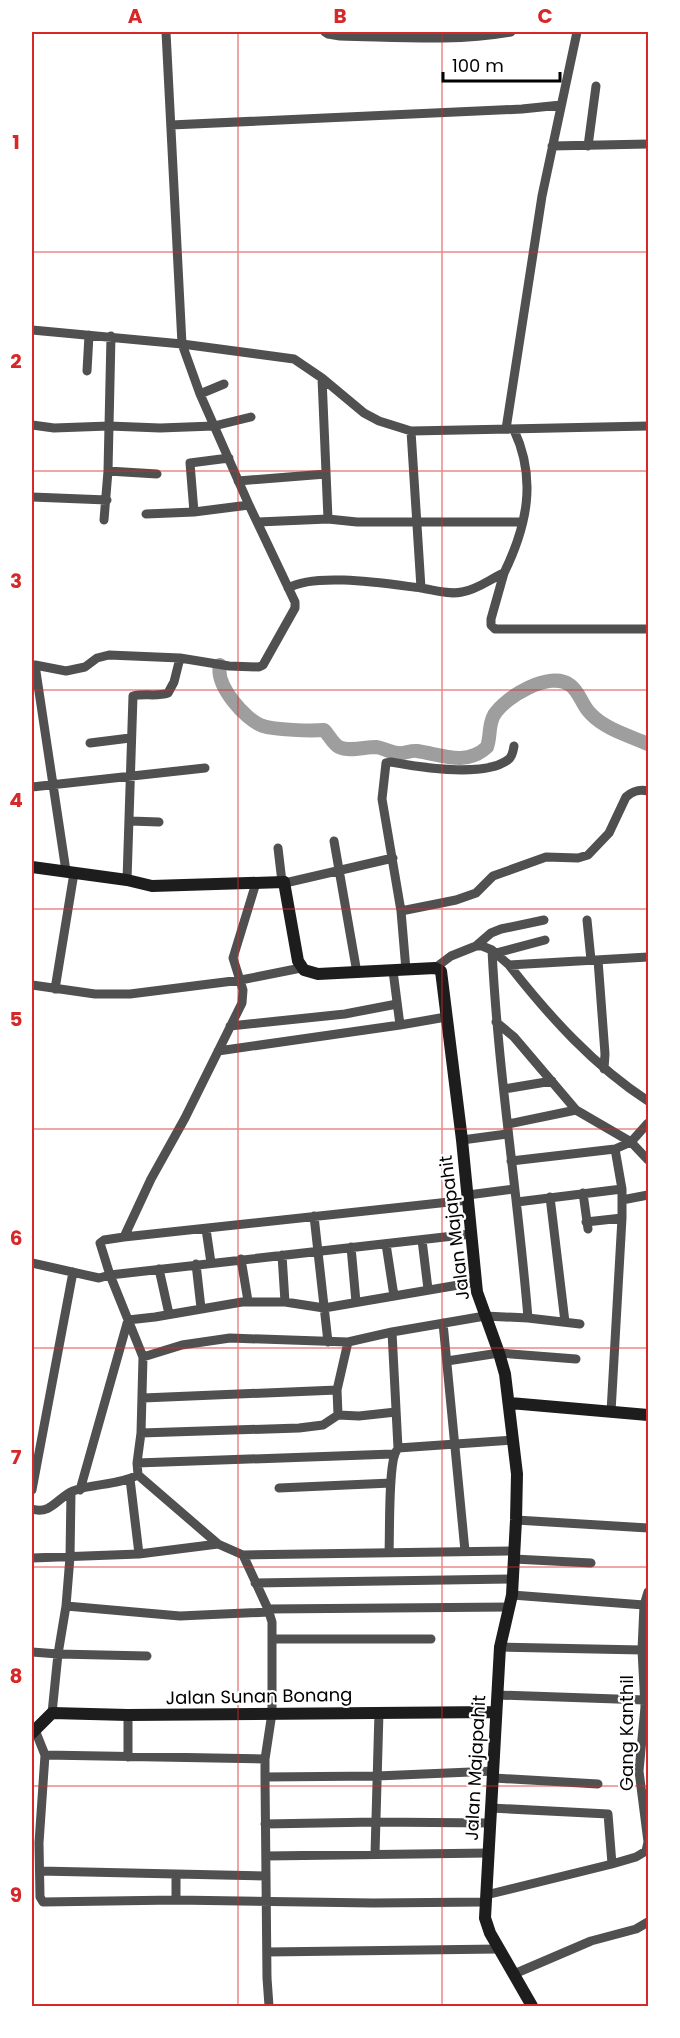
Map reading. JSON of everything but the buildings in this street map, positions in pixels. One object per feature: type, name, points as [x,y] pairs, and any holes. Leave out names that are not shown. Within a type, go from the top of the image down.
[{"type":"street","points":[[55,989],[70,872],[33,665],[66,671],[85,667],[97,658],[109,655],[180,658],[229,666],[259,667],[267,661],[295,608],[295,602],[200,394],[182,344],[166,32]]},
{"type":"street","points":[[325,32],[340,36],[481,36],[511,32]]},
{"type":"street","points":[[577,32],[552,146],[510,429],[521,449],[528,495],[491,625],[495,629],[648,628]]},
{"type":"street","points":[[588,146],[596,86]]},
{"type":"street","points":[[171,125],[522,109],[561,105]]},
{"type":"street","points":[[552,146],[648,144]]},
{"type":"street","points":[[32,330],[111,336],[294,358],[364,413],[379,421],[411,431],[648,426]]},
{"type":"street","points":[[87,371],[89,334]]},
{"type":"street","points":[[104,519],[107,500],[111,336]]},
{"type":"street","points":[[322,378],[328,519]]},
{"type":"street","points":[[200,394],[224,384]]},
{"type":"street","points":[[32,425],[54,428],[109,426],[160,428],[214,426],[251,417]]},
{"type":"street","points":[[411,431],[421,588]]},
{"type":"street","points":[[194,512],[190,463],[229,458]]},
{"type":"street","points":[[108,471],[157,474]]},
{"type":"street","points":[[238,481],[326,474]]},
{"type":"street","points":[[32,497],[107,500]]},
{"type":"street","points":[[146,514],[194,512],[249,505]]},
{"type":"street","points":[[258,522],[328,519],[357,522],[522,522]]},
{"type":"street","points":[[288,588],[306,581],[324,579],[452,593],[462,592],[504,573]]},
{"type":"street","points":[[127,880],[133,696],[168,693],[174,682],[180,658]]},
{"type":"street","points":[[90,743],[130,738]]},
{"type":"street","points":[[406,970],[401,910],[382,799],[386,763],[444,770],[477,768],[507,760],[513,754],[514,746]]},
{"type":"street","points":[[32,787],[205,768]]},
{"type":"street","points":[[401,910],[456,900],[476,893],[493,876],[546,856],[578,858],[588,855],[609,833],[626,797],[640,790],[648,791]]},
{"type":"street","points":[[129,821],[159,822]]},
{"type":"street","points":[[334,841],[357,973]]},
{"type":"street","points":[[278,848],[301,968]]},
{"type":"street","points":[[32,867],[159,886],[284,883],[393,858]]},
{"type":"street","points":[[124,1237],[151,1179],[185,1118],[242,1003],[241,980],[233,958],[256,883]]},
{"type":"street","points":[[32,985],[95,994],[130,994],[241,980],[301,968],[318,974],[435,968],[451,956],[476,946],[491,933],[544,920]]},
{"type":"street","points":[[587,920],[605,1054],[604,1069]]},
{"type":"street","points":[[494,952],[545,940]]},
{"type":"street","points":[[476,946],[482,946],[494,952],[509,965],[604,1069],[648,1101]]},
{"type":"street","points":[[494,952],[496,1022],[528,1318]]},
{"type":"street","points":[[509,965],[648,957]]},
{"type":"street","name":"Jalan Majapahit","points":[[435,968],[441,971],[462,1140],[476,1282],[485,1316],[499,1353],[510,1403],[517,1474],[511,1601],[500,1647],[485,1898],[487,1926],[532,2007]]},
{"type":"street","points":[[393,971],[400,1025]]},
{"type":"street","points":[[230,1026],[345,1014],[397,1004]]},
{"type":"street","points":[[218,1051],[446,1017]]},
{"type":"street","points":[[496,1022],[514,1037],[576,1110],[631,1142],[648,1160]]},
{"type":"street","points":[[504,1089],[552,1082]]},
{"type":"street","points":[[508,1124],[576,1110]]},
{"type":"street","points":[[511,1161],[615,1149],[631,1142],[648,1123]]},
{"type":"street","points":[[462,1140],[507,1134]]},
{"type":"street","points":[[610,1412],[622,1218],[622,1189],[615,1149]]},
{"type":"street","points":[[139,1554],[134,1477],[141,1433],[143,1357],[110,1275],[100,1243],[104,1240],[124,1237],[468,1198],[514,1189]]},
{"type":"street","points":[[517,1202],[622,1189]]},
{"type":"street","points":[[583,1193],[587,1225],[622,1218]]},
{"type":"street","points":[[622,1200],[648,1196]]},
{"type":"street","points":[[550,1197],[565,1322]]},
{"type":"street","points":[[314,1216],[328,1342]]},
{"type":"street","points":[[206,1229],[211,1263]]},
{"type":"street","points":[[32,1263],[99,1278],[196,1264],[471,1234]]},
{"type":"street","points":[[422,1240],[428,1289]]},
{"type":"street","points":[[386,1244],[394,1296]]},
{"type":"street","points":[[351,1247],[356,1302]]},
{"type":"street","points":[[282,1255],[285,1302]]},
{"type":"street","points":[[241,1259],[248,1301]]},
{"type":"street","points":[[196,1264],[201,1308]]},
{"type":"street","points":[[159,1269],[170,1314]]},
{"type":"street","points":[[32,1490],[72,1272]]},
{"type":"street","points":[[128,1320],[248,1301],[285,1302],[324,1308],[476,1282]]},
{"type":"street","points":[[143,1357],[182,1345],[230,1338],[348,1342],[485,1316],[580,1324]]},
{"type":"street","points":[[128,1320],[75,1491],[66,1606],[52,1713],[33,1732],[45,1755],[39,1843],[40,1871],[266,1876]]},
{"type":"street","points":[[443,1323],[465,1551]]},
{"type":"street","points":[[389,1552],[396,1451],[392,1332]]},
{"type":"street","points":[[338,1414],[337,1390],[348,1342]]},
{"type":"street","points":[[447,1361],[499,1353],[576,1359]]},
{"type":"street","points":[[143,1398],[337,1390]]},
{"type":"street","points":[[510,1403],[648,1414]]},
{"type":"street","points":[[141,1433],[319,1426],[338,1414],[360,1416],[396,1412]]},
{"type":"street","points":[[137,1463],[396,1451],[512,1440]]},
{"type":"street","points":[[32,1509],[46,1510],[75,1491],[134,1477]]},
{"type":"street","points":[[134,1477],[218,1544],[243,1555],[465,1551],[591,1563]]},
{"type":"street","points":[[279,1488],[392,1483]]},
{"type":"street","points":[[516,1520],[648,1528]]},
{"type":"street","points":[[32,1558],[139,1554],[218,1544]]},
{"type":"street","points":[[243,1555],[269,1611],[273,1639],[272,1713],[265,1759],[269,2007]]},
{"type":"street","points":[[255,1583],[513,1579]]},
{"type":"street","name":"Gang Kanthil","points":[[40,1871],[40,1898],[43,1902],[176,1900],[267,1902],[485,1898],[642,1854],[648,1847],[639,1771],[646,1722],[642,1650],[644,1605],[648,1592]]},
{"type":"street","points":[[66,1606],[205,1616],[269,1611],[511,1601],[644,1605]]},
{"type":"street","points":[[273,1639],[431,1639]]},
{"type":"street","points":[[500,1647],[642,1650]]},
{"type":"street","points":[[32,1652],[147,1656]]},
{"type":"street","points":[[497,1695],[646,1697]]},
{"type":"street","points":[[375,1854],[379,1712]]},
{"type":"street","name":"Jalan Sunan Bonang","points":[[52,1713],[128,1715],[496,1712]]},
{"type":"street","points":[[128,1715],[128,1757]]},
{"type":"street","points":[[45,1755],[265,1759]]},
{"type":"street","points":[[265,1777],[494,1774],[598,1784]]},
{"type":"street","points":[[491,1808],[608,1814],[612,1864]]},
{"type":"street","points":[[265,1824],[490,1823]]},
{"type":"street","points":[[266,1856],[489,1853]]},
{"type":"street","points":[[176,1874],[176,1900]]},
{"type":"street","points":[[514,1974],[591,1941],[636,1929],[648,1922]]},
{"type":"street","points":[[267,1952],[499,1948]]},
{"type":"waterway","points":[[220,665],[222,682],[227,692],[248,717],[263,726],[324,730],[335,744],[343,748],[376,747],[395,753],[414,751],[453,758],[470,756],[487,747],[492,719],[500,708],[529,688],[551,681],[561,681],[570,685],[588,711],[603,724],[648,744]]}]
